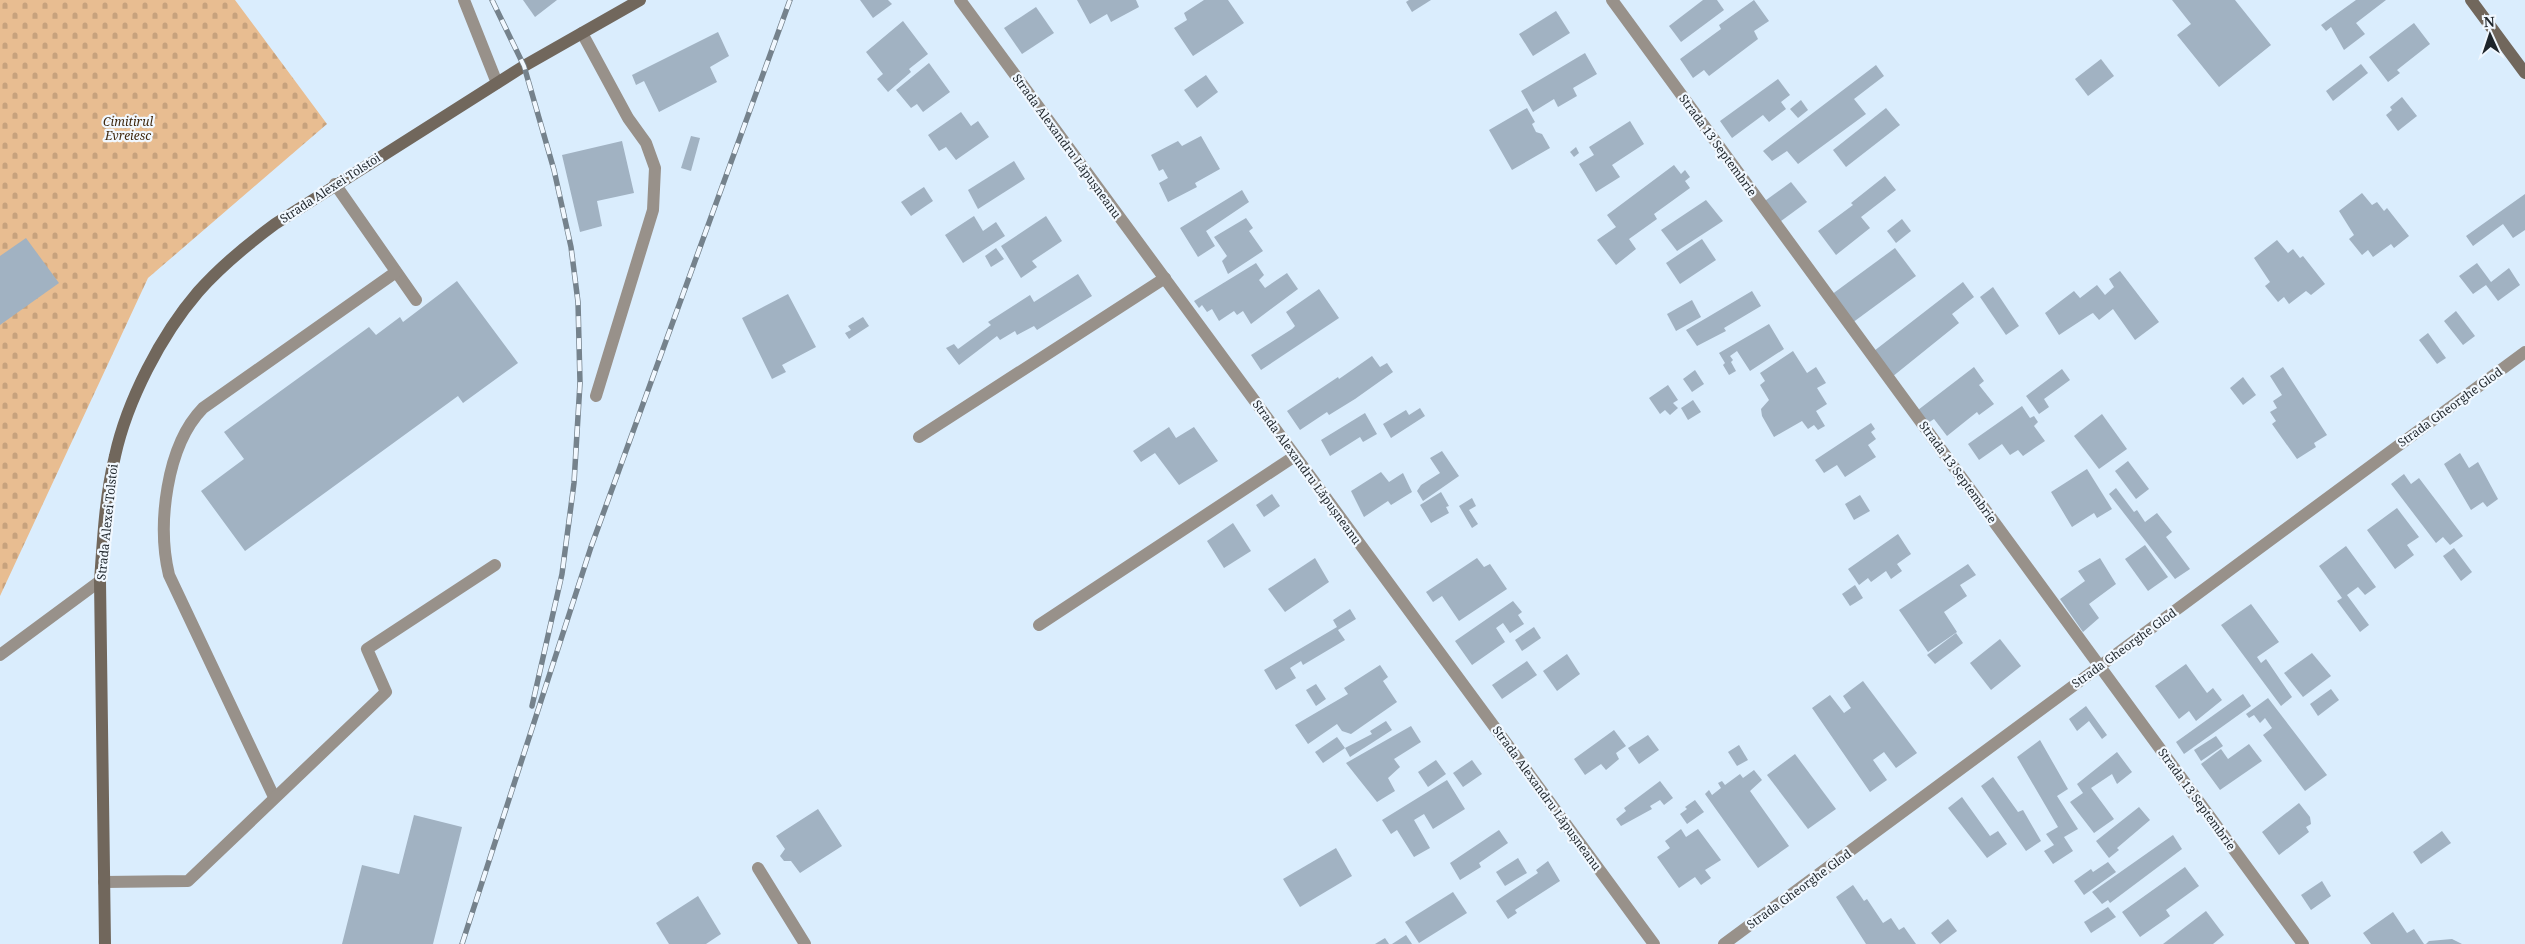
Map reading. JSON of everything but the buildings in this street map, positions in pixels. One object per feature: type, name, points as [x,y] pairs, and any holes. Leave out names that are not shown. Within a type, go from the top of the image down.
[{"type":"main road","name":"Strada Alexei Tolstoi","points":[[104,944],[100,581],[108,493],[115,456],[122,428],[149,367],[198,292],[244,247],[335,184],[497,83],[640,0]]},
{"type":"main road","points":[[2471,0],[2525,73]]},
{"type":"street","points":[[464,0],[497,83]]},
{"type":"street","name":"Strada Alexandru Lăpușneanu","points":[[960,0],[1654,944]]},
{"type":"street","name":"Strada 13 Septembrie","points":[[1612,0],[2303,944]]},
{"type":"street","points":[[582,33],[628,118],[646,143],[655,168],[653,210],[596,396]]},
{"type":"street","points":[[335,184],[416,300]]},
{"type":"street","points":[[274,797],[169,575],[164,540],[170,480],[184,432],[203,408],[396,272]]},
{"type":"street","points":[[919,437],[1164,278]]},
{"type":"street","name":"Strada Gheorghe Glod","points":[[1724,944],[2525,352]]},
{"type":"street","points":[[1040,625],[1295,456]]},
{"type":"street","points":[[104,882],[188,881],[386,692],[367,649],[495,565]]},
{"type":"street","points":[[0,655],[100,581]]},
{"type":"street","points":[[758,868],[805,944]]},
{"type":"green space","name":"Cimitirul Evreiesc","points":[[0,0],[235,0],[327,124],[148,278],[0,596]]},
{"type":"railway","points":[[492,0],[524,66],[554,170],[571,247],[578,302],[580,383],[574,483],[562,574],[532,706]]},
{"type":"railway","points":[[462,944],[591,547],[790,0]]}]
